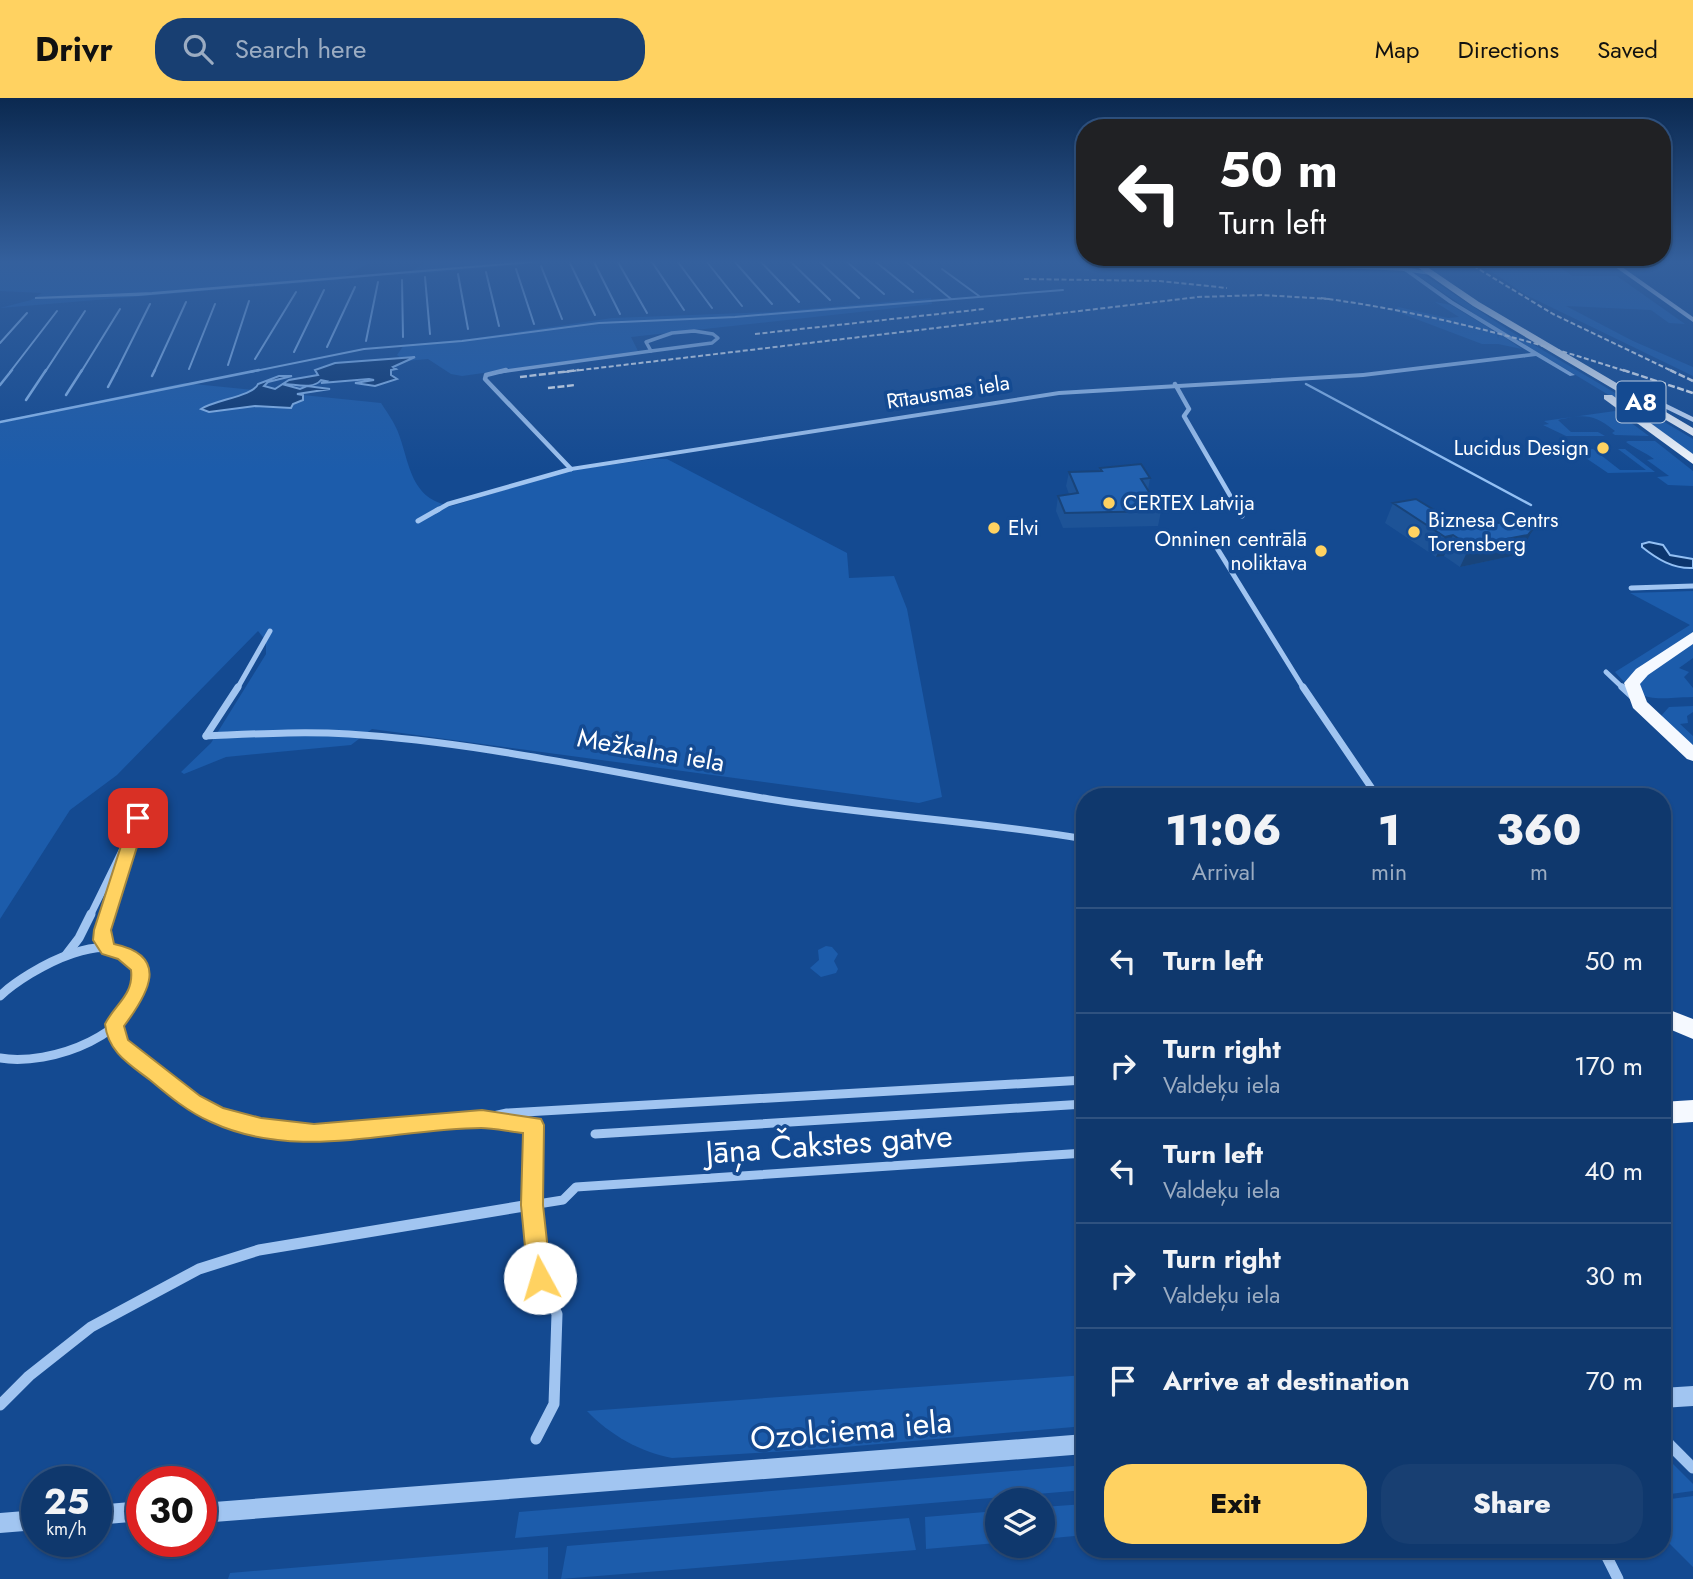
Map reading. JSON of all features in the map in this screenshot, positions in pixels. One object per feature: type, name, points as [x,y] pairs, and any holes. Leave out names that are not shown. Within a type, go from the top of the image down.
[{"type":"highway","name":"A8","points":[[1516,331],[1575,370],[1589,372],[1693,433]]},
{"type":"highway","name":"A8","points":[[1536,331],[1693,422]]},
{"type":"highway","points":[[1575,370],[1693,460]]},
{"type":"highway","points":[[1693,637],[1642,672],[1632,683],[1639,704],[1693,755]]},
{"type":"highway","points":[[1671,1020],[1693,1029]]},
{"type":"highway","points":[[1671,1112],[1693,1111]]},
{"type":"street","points":[[651,351],[646,342],[659,336],[707,331]]},
{"type":"street","points":[[571,469],[485,379],[486,375],[515,368],[712,343],[718,338],[708,331]]},
{"type":"street","points":[[1500,331],[1536,354],[1575,370]]},
{"type":"street","name":"Rītausmas iela","points":[[418,521],[448,504],[571,469],[1045,395],[1175,384],[1363,374],[1536,354]]},
{"type":"street","points":[[1175,384],[1188,409],[1184,415],[1242,516]]},
{"type":"street","points":[[1212,540],[1316,709],[1371,788]]},
{"type":"street","points":[[1631,588],[1693,586]]},
{"type":"street","name":"Mežkalna iela","points":[[270,631],[258,648],[250,669],[206,736],[293,732],[395,737],[781,801],[1076,838]]},
{"type":"street","points":[[1606,672],[1639,704]]},
{"type":"street","points":[[66,955],[79,938],[138,818],[103,930],[102,940],[108,950]]},
{"type":"street","points":[[0,996],[24,975],[66,955],[88,950],[123,953],[134,960],[140,969],[141,981],[133,1002],[115,1024],[87,1043],[55,1057],[23,1062],[0,1058]]},
{"type":"street","points":[[115,1024],[116,1036],[122,1046],[193,1102],[219,1116],[240,1123],[314,1134],[482,1119],[507,1113],[1076,1081]]},
{"type":"street","name":"Jāņa Čakstes gatve","points":[[595,1134],[1076,1105]]},
{"type":"street","points":[[482,1119],[534,1125],[532,1205],[540,1278],[556,1314],[557,1374],[554,1404],[536,1439]]},
{"type":"street","name":"Jāņa Čakstes gatve","points":[[532,1205],[563,1200],[576,1187],[1076,1154]]},
{"type":"street","points":[[0,1405],[29,1376],[91,1327],[198,1269],[258,1250],[532,1205]]},
{"type":"street","points":[[1671,1397],[1693,1396]]},
{"type":"street","name":"Ozolciema iela","points":[[217,1512],[1076,1445]]},
{"type":"street","points":[[1671,1446],[1693,1468]]},
{"type":"street","points":[[0,1523],[21,1521]]},
{"type":"street","points":[[1608,1558],[1618,1579]]},
{"type":"shaded area","points":[[523,331],[685,331],[631,337],[638,351],[462,376],[451,374],[428,359],[405,361],[397,355],[404,345]]},
{"type":"shaded area","points":[[1448,331],[1494,331],[1498,339],[1499,334],[1522,349],[1498,344],[1482,344]]},
{"type":"shaded area","points":[[1503,331],[1511,331],[1693,439],[1693,455],[1627,406]]},
{"type":"shaded area","points":[[1600,331],[1614,331],[1693,367],[1693,376]]},
{"type":"shaded area","points":[[415,357],[393,367],[396,369],[391,370],[391,375],[397,379],[375,386],[355,383],[374,380],[369,379],[321,383],[326,381],[321,380],[309,386],[283,384],[289,380],[318,375],[315,370],[335,363]]},
{"type":"shaded area","points":[[279,376],[292,376],[268,382],[264,386],[275,389],[283,384],[300,389],[307,386],[330,389],[297,394],[303,395],[303,400],[293,404],[291,408],[255,406],[209,412],[201,409],[242,395],[258,384]]},
{"type":"shaded area","points":[[184,383],[381,403],[396,428],[409,467],[420,488],[438,502],[452,506],[566,471],[667,459],[847,553],[849,578],[894,576],[907,609],[942,797],[919,803],[372,729],[351,745],[226,757],[184,774],[181,772],[211,743],[266,654],[266,641],[258,631],[117,775],[70,810],[0,919],[0,421]]},
{"type":"shaded area","points":[[1615,411],[1649,436],[1615,435],[1612,433],[1615,431],[1607,425],[1588,417],[1558,420],[1571,432],[1598,432],[1605,436],[1566,436],[1543,425],[1549,424],[1544,421]]},
{"type":"shaded area","points":[[1655,441],[1693,471],[1693,486],[1668,485],[1657,477],[1669,476],[1647,460],[1654,459],[1626,442]]},
{"type":"shaded area","points":[[1593,449],[1620,470],[1646,470],[1618,449],[1625,449],[1655,472],[1608,473],[1574,450]]},
{"type":"shaded area","points":[[1649,542],[1663,545],[1670,555],[1693,559],[1693,568],[1679,567],[1659,559],[1642,547],[1642,544]]},
{"type":"shaded area","points":[[1693,591],[1693,658],[1679,668],[1689,672],[1684,677],[1693,688],[1693,697],[1658,698],[1642,695],[1615,672],[1690,625],[1630,593]]},
{"type":"shaded area","points":[[1693,706],[1693,712],[1687,716],[1688,723],[1680,724],[1693,736],[1693,749],[1661,716],[1669,707]]},
{"type":"shaded area","points":[[826,946],[832,947],[838,954],[834,961],[838,969],[836,973],[821,977],[810,968],[819,960],[818,950]]},
{"type":"shaded area","points":[[1076,1376],[1076,1427],[822,1449],[672,1458],[648,1452],[626,1441],[605,1428],[587,1411]]},
{"type":"shaded area","points":[[1671,1462],[1693,1484],[1693,1491],[1671,1494]]},
{"type":"shaded area","points":[[1076,1466],[1076,1491],[1055,1493],[1055,1488],[985,1488],[985,1498],[515,1538],[519,1512]]},
{"type":"shaded area","points":[[1693,1496],[1693,1567],[1671,1545],[1671,1499]]},
{"type":"shaded area","points":[[1076,1505],[1076,1536],[1055,1538],[1055,1506]]},
{"type":"shaded area","points":[[985,1512],[985,1544],[926,1549],[925,1517]]},
{"type":"shaded area","points":[[909,1518],[916,1550],[561,1579],[567,1546]]},
{"type":"shaded area","points":[[548,1547],[548,1579],[228,1579],[230,1573]]},
{"type":"building","points":[[1141,464],[1150,478],[1141,479],[1161,511],[1065,513],[1058,496],[1078,493],[1069,472],[1102,471],[1100,468]]},
{"type":"building","points":[[1416,499],[1462,527],[1523,519],[1533,529],[1528,535],[1470,546],[1453,535],[1445,537],[1393,503]]},
{"type":"waterway","points":[[0,343],[11,331]]},
{"type":"waterway","points":[[10,372],[42,331]]},
{"type":"waterway","points":[[45,372],[72,331]]},
{"type":"waterway","points":[[81,372],[106,331]]},
{"type":"waterway","points":[[117,370],[136,331]]},
{"type":"waterway","points":[[154,372],[173,331]]},
{"type":"waterway","points":[[189,369],[204,331]]},
{"type":"waterway","points":[[228,365],[239,331]]},
{"type":"waterway","points":[[255,359],[272,331]]},
{"type":"waterway","points":[[294,352],[304,331]]},
{"type":"waterway","points":[[327,347],[334,331]]},
{"type":"waterway","points":[[366,341],[368,331]]},
{"type":"waterway","points":[[403,331],[403,337]]},
{"type":"waterway","points":[[250,372],[364,349],[462,341],[537,331]]},
{"type":"waterway","points":[[0,385],[12,370]]},
{"type":"waterway","points":[[26,400],[46,370]]},
{"type":"waterway","points":[[66,395],[82,370]]},
{"type":"waterway","points":[[108,387],[117,370]]},
{"type":"waterway","points":[[0,422],[259,370]]},
{"type":"waterway","points":[[152,376],[154,372]]},
{"type":"waterway","points":[[1306,384],[1531,505]]},
{"type":"railway","points":[[755,334],[781,331]]},
{"type":"railway","points":[[564,372],[910,331]]},
{"type":"railway","points":[[1488,331],[1628,372]]},
{"type":"railway","points":[[1589,331],[1674,372]]},
{"type":"railway","points":[[520,377],[579,370]]},
{"type":"railway","points":[[1623,370],[1693,393]]},
{"type":"railway","points":[[1670,370],[1693,381]]},
{"type":"railway","points":[[548,388],[575,385]]},
{"type":"place","name":"Lucidus Design","points":[[1603,448]]},
{"type":"place","name":"CERTEX Latvija","points":[[1109,503]]},
{"type":"place","name":"Elvi","points":[[994,528]]},
{"type":"place","name":"Biznesa Centrs Torensberg","points":[[1414,532]]},
{"type":"place","name":"Onninen centrālā noliktava","points":[[1321,551]]},
{"type":"route","points":[[138,818],[102,940],[108,950],[123,953],[134,960],[140,969],[138,995],[115,1024],[116,1036],[122,1046],[193,1102],[219,1116],[261,1128],[314,1134],[482,1119],[534,1125],[532,1205],[540,1278]]}]
